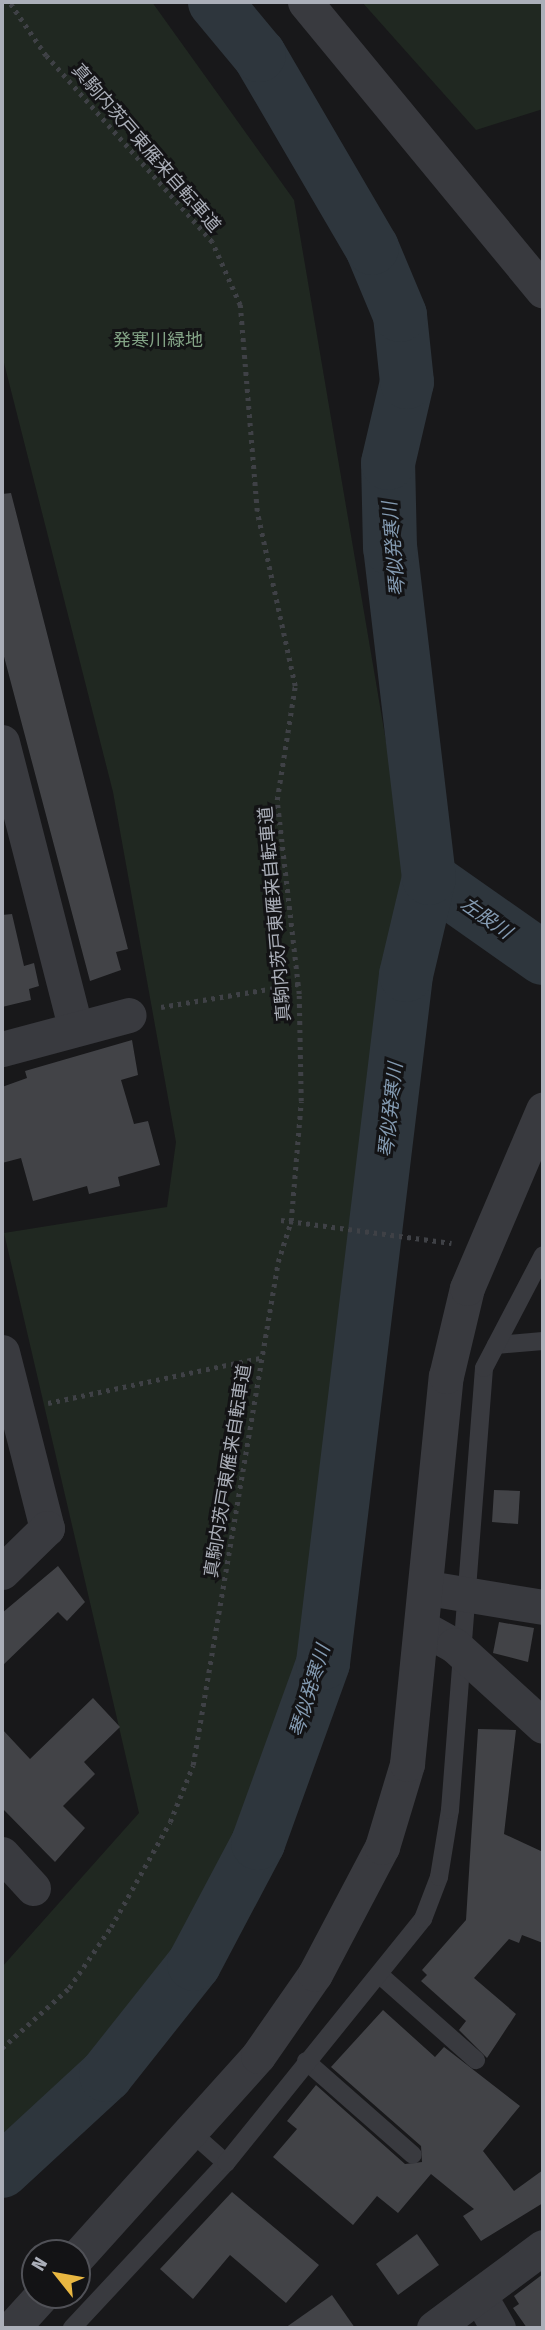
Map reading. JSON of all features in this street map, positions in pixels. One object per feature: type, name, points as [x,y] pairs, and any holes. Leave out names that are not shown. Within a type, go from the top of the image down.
[{"type":"street","points":[[305,2],[543,291]]},
{"type":"street","points":[[2,742],[75,1026]]},
{"type":"street","points":[[2,1049],[75,1026],[143,1011]]},
{"type":"street","points":[[91,2242],[258,2056],[315,1974],[382,1847],[407,1764],[428,1588],[446,1376],[467,1288],[543,1110]]},
{"type":"street","points":[[2,1352],[47,1528],[2,1572]]},
{"type":"street","points":[[428,1588],[543,1607]]},
{"type":"street","points":[[423,1628],[463,1653],[543,1726]]},
{"type":"street","points":[[2,1854],[33,1888]]},
{"type":"street","points":[[434,2328],[543,2247]]},
{"type":"street","points":[[479,2295],[498,2328]]},
{"type":"street","points":[[12,2328],[29,2309]]},
{"type":"lane","points":[[72,2328],[226,2163],[306,2062],[381,1976],[423,1919],[439,1877],[463,1653],[468,1595],[472,1466],[484,1368],[543,1255]]},
{"type":"lane","points":[[496,1345],[543,1341]]},
{"type":"lane","points":[[381,1976],[476,2060]]},
{"type":"lane","points":[[306,2062],[413,2155]]},
{"type":"lane","points":[[191,2132],[226,2163]]},
{"type":"path","name":"真駒内茨戸東雁来自転車道","points":[[2,2048],[69,1988],[111,1927],[170,1822],[193,1765],[260,1358],[291,1221],[301,1101],[298,984],[277,800],[295,686],[257,511],[240,304],[212,242],[46,56],[9,2]]},
{"type":"path","points":[[143,1011],[298,984]]},
{"type":"path","points":[[281,1220],[451,1243]]},
{"type":"path","points":[[16,1410],[260,1358]]},
{"type":"green space","name":"発寒川緑地","points":[[2,2],[152,2],[294,200],[408,871],[320,1530],[314,1648],[181,1963],[2,2144],[2,1967],[139,1813],[4,1233],[167,1207],[176,1142],[113,792],[2,355]]},
{"type":"green space","points":[[362,2],[543,2],[543,109],[476,130]]},
{"type":"building","points":[[11,493],[128,949],[116,952],[121,970],[90,981],[2,649],[2,494]]},
{"type":"building","points":[[12,914],[24,966],[34,963],[39,986],[29,989],[31,1000],[2,1007],[2,915]]},
{"type":"building","points":[[132,1040],[138,1075],[121,1080],[134,1124],[148,1121],[160,1165],[118,1177],[120,1186],[89,1194],[87,1186],[33,1201],[21,1158],[2,1163],[2,1087],[27,1078],[25,1071]]},
{"type":"building","points":[[494,1490],[520,1491],[518,1524],[492,1522]]},
{"type":"building","points":[[58,1566],[85,1602],[67,1621],[58,1612],[2,1666],[2,1613]]},
{"type":"building","points":[[499,1622],[534,1628],[528,1662],[493,1653]]},
{"type":"building","points":[[93,1698],[120,1727],[84,1762],[95,1774],[63,1806],[85,1828],[55,1862],[2,1808],[2,1729],[30,1759]]},
{"type":"building","points":[[478,1729],[516,1730],[504,1834],[543,1852],[543,1943],[522,1935],[519,1943],[509,1939],[474,1978],[516,2014],[487,2058],[459,2030],[466,2021],[421,1981],[427,1975],[422,1970],[466,1920]]},
{"type":"building","points":[[383,2010],[435,2057],[444,2047],[520,2106],[483,2151],[514,2191],[543,2170],[543,2203],[481,2241],[463,2216],[474,2209],[431,2174],[398,2213],[377,2196],[353,2225],[273,2157],[297,2129],[287,2121],[316,2085],[405,2164],[422,2162],[421,2146],[331,2067]]},
{"type":"building","points":[[232,2192],[319,2265],[286,2303],[230,2255],[193,2299],[160,2269]]},
{"type":"building","points":[[417,2234],[439,2265],[398,2295],[376,2264]]},
{"type":"building","points":[[543,2274],[543,2328],[527,2328],[513,2308],[519,2304],[514,2296]]},
{"type":"building","points":[[332,2295],[355,2328],[285,2328]]},
{"type":"waterway","name":"琴似発寒川","points":[[2,2171],[106,2075],[194,1964],[258,1843],[323,1663],[406,975],[429,878],[390,548],[388,463],[407,382],[400,315],[372,248],[259,55],[215,2]]},
{"type":"waterway","name":"左股川","points":[[429,878],[543,958]]}]
